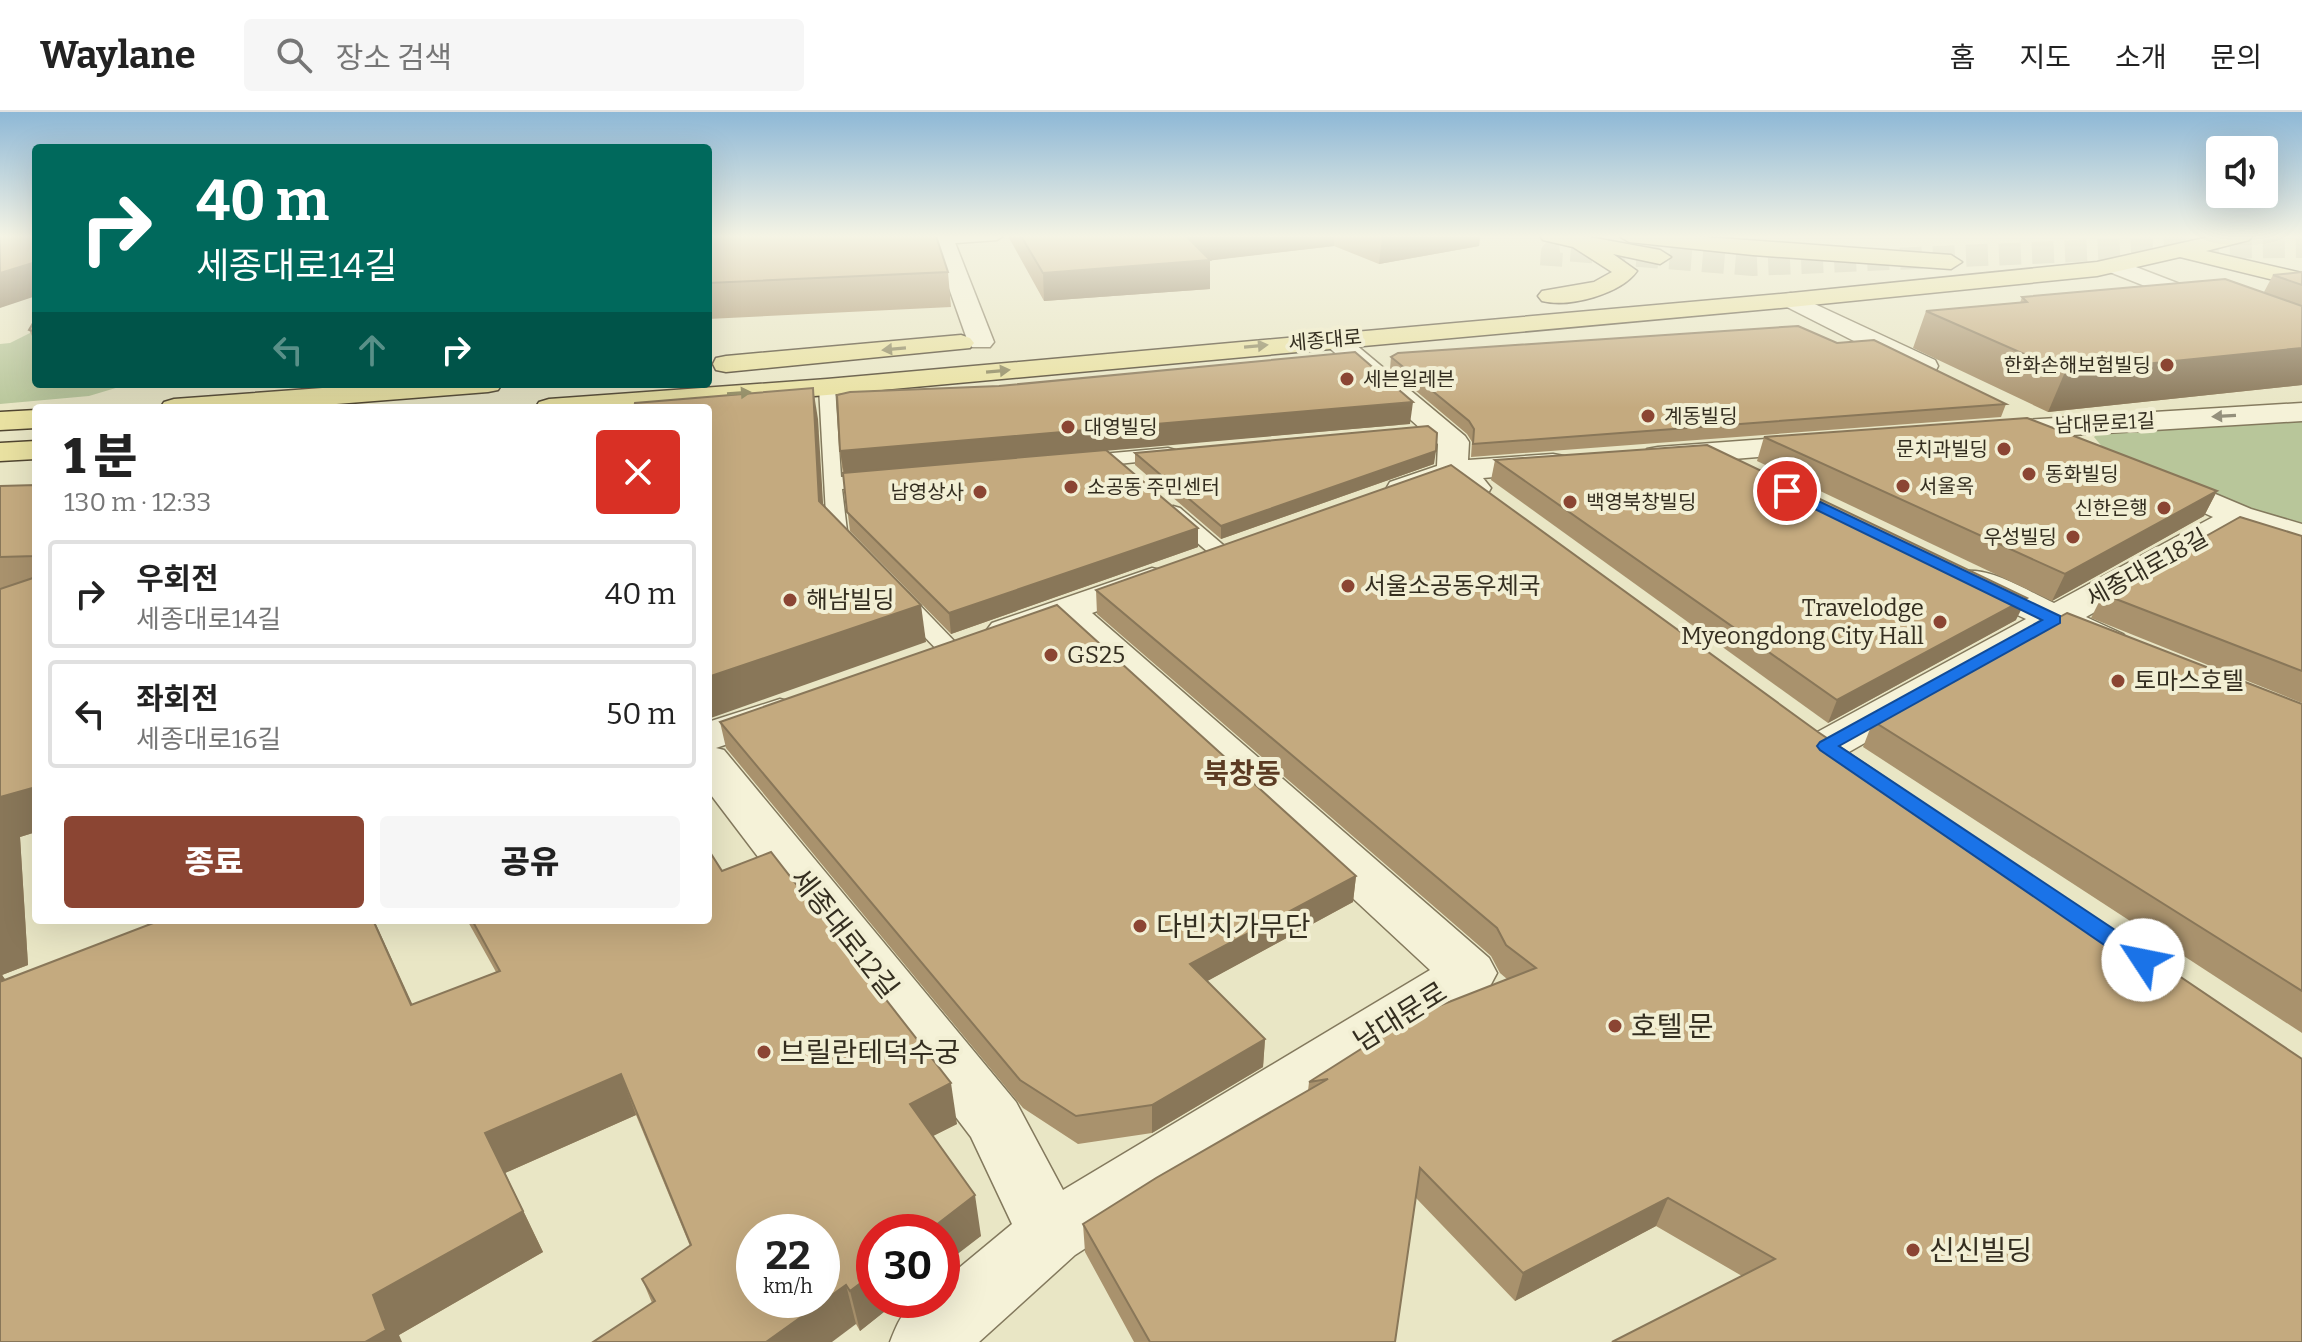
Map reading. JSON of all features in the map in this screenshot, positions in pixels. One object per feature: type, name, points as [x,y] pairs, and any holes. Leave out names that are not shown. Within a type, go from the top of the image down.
[{"type":"main road","points":[[1557,293],[1526,299],[1593,293]]},
{"type":"main road","points":[[1778,293],[1791,300]]},
{"type":"main road","name":"세종대로","points":[[607,404],[827,387],[1854,293]]},
{"type":"main road","points":[[712,366],[1012,339]]},
{"type":"main road","points":[[226,404],[436,388]]},
{"type":"main road","points":[[0,421],[32,419]]},
{"type":"main road","points":[[32,431],[24,435],[23,441],[32,445]]},
{"type":"main road","points":[[0,452],[32,448]]},
{"type":"street","points":[[963,293],[981,342]]},
{"type":"street","points":[[2184,293],[2302,340]]},
{"type":"street","points":[[1791,300],[1950,379]]},
{"type":"street","points":[[1334,339],[1503,508]]},
{"type":"street","points":[[1991,399],[2104,454]]},
{"type":"street","name":"남대문로1길","points":[[1954,434],[2302,412]]},
{"type":"street","points":[[1627,458],[1846,442]]},
{"type":"street","points":[[1366,502],[1445,450],[1579,461]]},
{"type":"street","points":[[1706,452],[1776,485]]},
{"type":"street","name":"세종대로18길","points":[[2132,468],[2239,516],[2302,535]]},
{"type":"street","name":"세종대로18길","points":[[1826,746],[2239,516]]},
{"type":"street","points":[[937,656],[1210,558]]},
{"type":"street","points":[[1943,566],[2054,620],[2142,656]]},
{"type":"street","name":"남대문로","points":[[926,1342],[1051,1233],[1469,973],[1065,610]]},
{"type":"street","points":[[712,736],[808,702]]},
{"type":"street","points":[[1790,719],[1866,772]]},
{"type":"street","name":"세종대로12길","points":[[712,765],[994,1120],[1051,1233]]},
{"type":"lane","points":[[827,387],[837,533],[868,565]]},
{"type":"lane","points":[[1407,432],[1445,450]]},
{"type":"lane","points":[[1065,463],[1190,452]]},
{"type":"lane","points":[[1112,459],[1134,478]]},
{"type":"lane","points":[[832,484],[894,478]]},
{"type":"lane","points":[[1156,497],[1210,558]]},
{"type":"lane","points":[[889,587],[937,656]]},
{"type":"green space","points":[[32,332],[32,388],[116,388],[89,396],[0,404],[0,344],[10,343]]},
{"type":"green space","points":[[2302,415],[2302,526],[2251,511],[2104,449],[2094,437],[2099,432]]},
{"type":"building","points":[[2063,293],[2266,293],[2302,306],[2302,348],[2065,372],[1926,311],[2027,302],[2022,297]]},
{"type":"building","points":[[1798,326],[1837,343],[1874,340],[2006,404],[1473,444],[1474,429],[1469,421],[1391,357],[1398,353]]},
{"type":"building","points":[[1355,352],[1413,402],[840,451],[837,395],[850,392],[999,386]]},
{"type":"building","points":[[813,388],[819,501],[921,605],[712,676],[712,404],[635,403]]},
{"type":"building","points":[[2027,418],[2217,491],[2065,574],[1764,437]]},
{"type":"building","points":[[1428,426],[1437,433],[1436,451],[1221,526],[1135,453]]},
{"type":"building","points":[[1707,445],[2027,598],[1837,700],[1495,460]]},
{"type":"building","points":[[1106,450],[1198,528],[949,613],[847,512],[843,473]]},
{"type":"building","points":[[1451,465],[1818,732],[2302,1059],[2302,1342],[1612,1342],[1775,1259],[1668,1198],[1523,1273],[1420,1168],[1395,1342],[1150,1342],[1083,1224],[1156,1178],[1328,1079],[1309,1082],[1413,1016],[1536,968],[1506,945],[1497,928],[1096,590]]},
{"type":"building","points":[[32,485],[32,556],[0,557],[0,486]]},
{"type":"building","points":[[2240,517],[2302,536],[2302,671],[2103,594]]},
{"type":"building","points":[[32,578],[32,788],[0,797],[0,589]]},
{"type":"building","points":[[1057,605],[1356,876],[1190,964],[1265,1039],[1152,1105],[1076,1116],[1020,1080],[720,722]]},
{"type":"building","points":[[2067,613],[2302,704],[2302,991],[1873,721]]},
{"type":"building","points":[[771,852],[951,1083],[910,1104],[975,1195],[950,1214],[856,1214],[856,1286],[850,1291],[846,1285],[840,1289],[840,1214],[736,1214],[736,1318],[800,1318],[766,1342],[593,1342],[655,1301],[642,1279],[691,1245],[621,1074],[485,1133],[523,1211],[373,1295],[386,1330],[365,1342],[0,1342],[1,974],[2,981],[151,924],[375,924],[411,1005],[500,971],[474,924],[712,924],[712,855],[722,871]]},
{"type":"place","name":"한화손해보험빌딩","points":[[2167,365]]},
{"type":"place","name":"세븐일레븐","points":[[1347,379]]},
{"type":"place","name":"계동빌딩","points":[[1648,416]]},
{"type":"place","name":"대영빌딩","points":[[1068,427]]},
{"type":"place","name":"문치과빌딩","points":[[2004,449]]},
{"type":"place","name":"동화빌딩","points":[[2029,474]]},
{"type":"place","name":"서울옥","points":[[1903,486]]},
{"type":"place","name":"소공동 주민센터","points":[[1071,487]]},
{"type":"place","name":"남영상사","points":[[980,492]]},
{"type":"place","name":"백영북창빌딩","points":[[1570,502]]},
{"type":"place","name":"신한은행","points":[[2164,508]]},
{"type":"place","name":"우성빌딩","points":[[2073,537]]},
{"type":"place","name":"서울소공동우체국","points":[[1348,586]]},
{"type":"place","name":"해남빌딩","points":[[790,600]]},
{"type":"place","name":"Travelodge Myeongdong City Hall","points":[[1940,622]]},
{"type":"place","name":"GS25","points":[[1051,655]]},
{"type":"place","name":"토마스호텔","points":[[2118,681]]},
{"type":"place","name":"다빈치가무단","points":[[1140,926]]},
{"type":"place","name":"호텔 문","points":[[1615,1026]]},
{"type":"place","name":"브릴란테덕수궁","points":[[764,1052]]},
{"type":"place","name":"신신빌딩","points":[[1913,1250]]},
{"type":"district","name":"북창동","points":[[1242,773]]},
{"type":"route","points":[[1787,491],[2054,620],[1826,746],[2143,960]]}]
